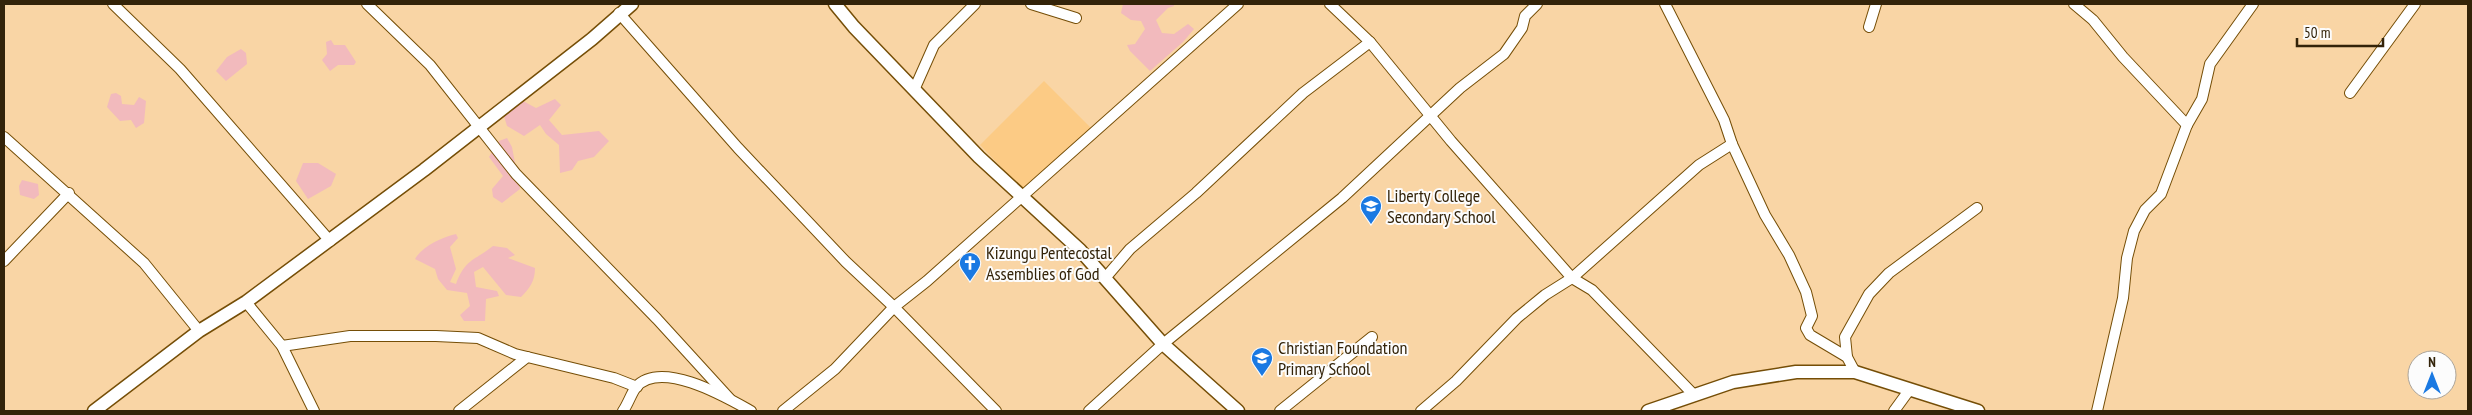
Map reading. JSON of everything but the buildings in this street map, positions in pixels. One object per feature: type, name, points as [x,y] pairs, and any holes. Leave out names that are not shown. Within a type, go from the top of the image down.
[{"type":"street","points":[[113,4],[180,68],[330,241]]},
{"type":"street","points":[[368,4],[430,65],[516,174],[657,319],[730,399]]},
{"type":"street","points":[[94,411],[199,331],[246,302],[330,241],[592,39],[619,13],[632,4]]},
{"type":"street","points":[[835,4],[854,28],[979,157],[1080,250],[1106,277],[1163,344],[1238,411]]},
{"type":"street","points":[[914,90],[934,45],[975,4]]},
{"type":"street","points":[[1031,4],[1076,18]]},
{"type":"street","points":[[782,411],[835,368],[894,307],[927,281],[1020,196],[1238,4]]},
{"type":"street","points":[[1330,4],[1370,42],[1431,117],[1572,278],[1592,290],[1694,395]]},
{"type":"street","points":[[1089,411],[1163,344],[1307,228],[1431,117],[1460,88],[1504,54],[1522,28],[1525,16],[1537,4]]},
{"type":"street","points":[[1665,4],[1724,120],[1732,144],[1765,215],[1789,255],[1806,292],[1812,316],[1806,328],[1810,335],[1847,357]]},
{"type":"street","points":[[1869,28],[1876,4]]},
{"type":"street","points":[[2074,4],[2093,20],[2124,57],[2187,125]]},
{"type":"street","points":[[2097,411],[2124,298],[2128,258],[2134,231],[2145,210],[2161,194],[2187,125],[2202,99],[2210,64],[2253,4]]},
{"type":"street","points":[[2350,93],[2415,4]]},
{"type":"street","points":[[619,13],[744,155],[846,262],[894,307],[996,411]]},
{"type":"street","points":[[1106,277],[1130,249],[1196,193],[1303,93],[1370,42]]},
{"type":"street","points":[[4,137],[144,263],[199,331]]},
{"type":"street","points":[[1420,411],[1456,381],[1517,318],[1545,295],[1572,278],[1699,165],[1732,144]]},
{"type":"street","points":[[4,261],[68,193]]},
{"type":"street","points":[[1855,372],[1847,357],[1845,336],[1877,285],[1889,272],[1977,208]]},
{"type":"street","points":[[246,302],[282,346],[314,411]]},
{"type":"street","points":[[282,346],[350,336],[460,336],[478,338],[527,357],[614,378],[637,387]]},
{"type":"street","points":[[1280,411],[1372,337]]},
{"type":"street","points":[[459,411],[527,357]]},
{"type":"street","points":[[1648,411],[1733,382],[1796,372],[1855,372],[1978,411]]},
{"type":"street","points":[[623,411],[637,387],[657,377],[665,376],[703,387],[751,411]]},
{"type":"street","points":[[1894,411],[1910,389]]},
{"type":"shaded area","points":[[1123,4],[1174,4],[1156,20],[1162,33],[1174,34],[1188,24],[1194,29],[1183,42],[1150,71],[1130,51],[1127,45],[1135,44],[1145,29],[1141,21],[1131,20],[1121,13]]},
{"type":"shaded area","points":[[331,40],[334,45],[345,45],[356,62],[354,65],[338,65],[330,71],[322,60],[327,54],[326,42]]},
{"type":"shaded area","points":[[241,49],[246,53],[247,64],[226,81],[216,71],[227,57]]},
{"type":"shaded area","points":[[1044,81],[1091,128],[1024,191],[980,145]]},
{"type":"shaded area","points":[[116,93],[121,96],[122,104],[134,105],[139,97],[146,101],[144,123],[136,128],[131,120],[120,121],[107,107],[111,94]]},
{"type":"shaded area","points":[[555,99],[561,105],[549,120],[562,135],[599,131],[609,141],[594,157],[578,161],[572,170],[560,173],[559,145],[546,134],[540,125],[524,136],[507,126],[503,113],[523,101],[536,108]]},
{"type":"shaded area","points":[[507,138],[512,147],[520,189],[502,203],[493,197],[492,189],[503,176],[489,157],[499,141]]},
{"type":"shaded area","points":[[303,163],[318,163],[336,174],[331,186],[308,199],[296,181]]},
{"type":"shaded area","points":[[22,180],[38,184],[39,195],[34,199],[20,195],[19,186]]},
{"type":"shaded area","points":[[456,234],[458,238],[450,247],[456,269],[450,282],[456,284],[467,265],[493,246],[507,248],[515,255],[508,258],[535,268],[531,284],[521,297],[506,295],[483,267],[474,272],[476,287],[497,291],[499,296],[486,299],[485,321],[464,321],[460,315],[470,306],[467,293],[447,290],[438,279],[435,269],[415,259],[428,246],[445,237]]},
{"type":"place","name":"Liberty College Secondary School","points":[[1371,225]]},
{"type":"place","name":"Kizungu Pentecostal Assemblies of God","points":[[970,282]]},
{"type":"place","name":"Christian Foundation Primary School","points":[[1262,377]]}]
